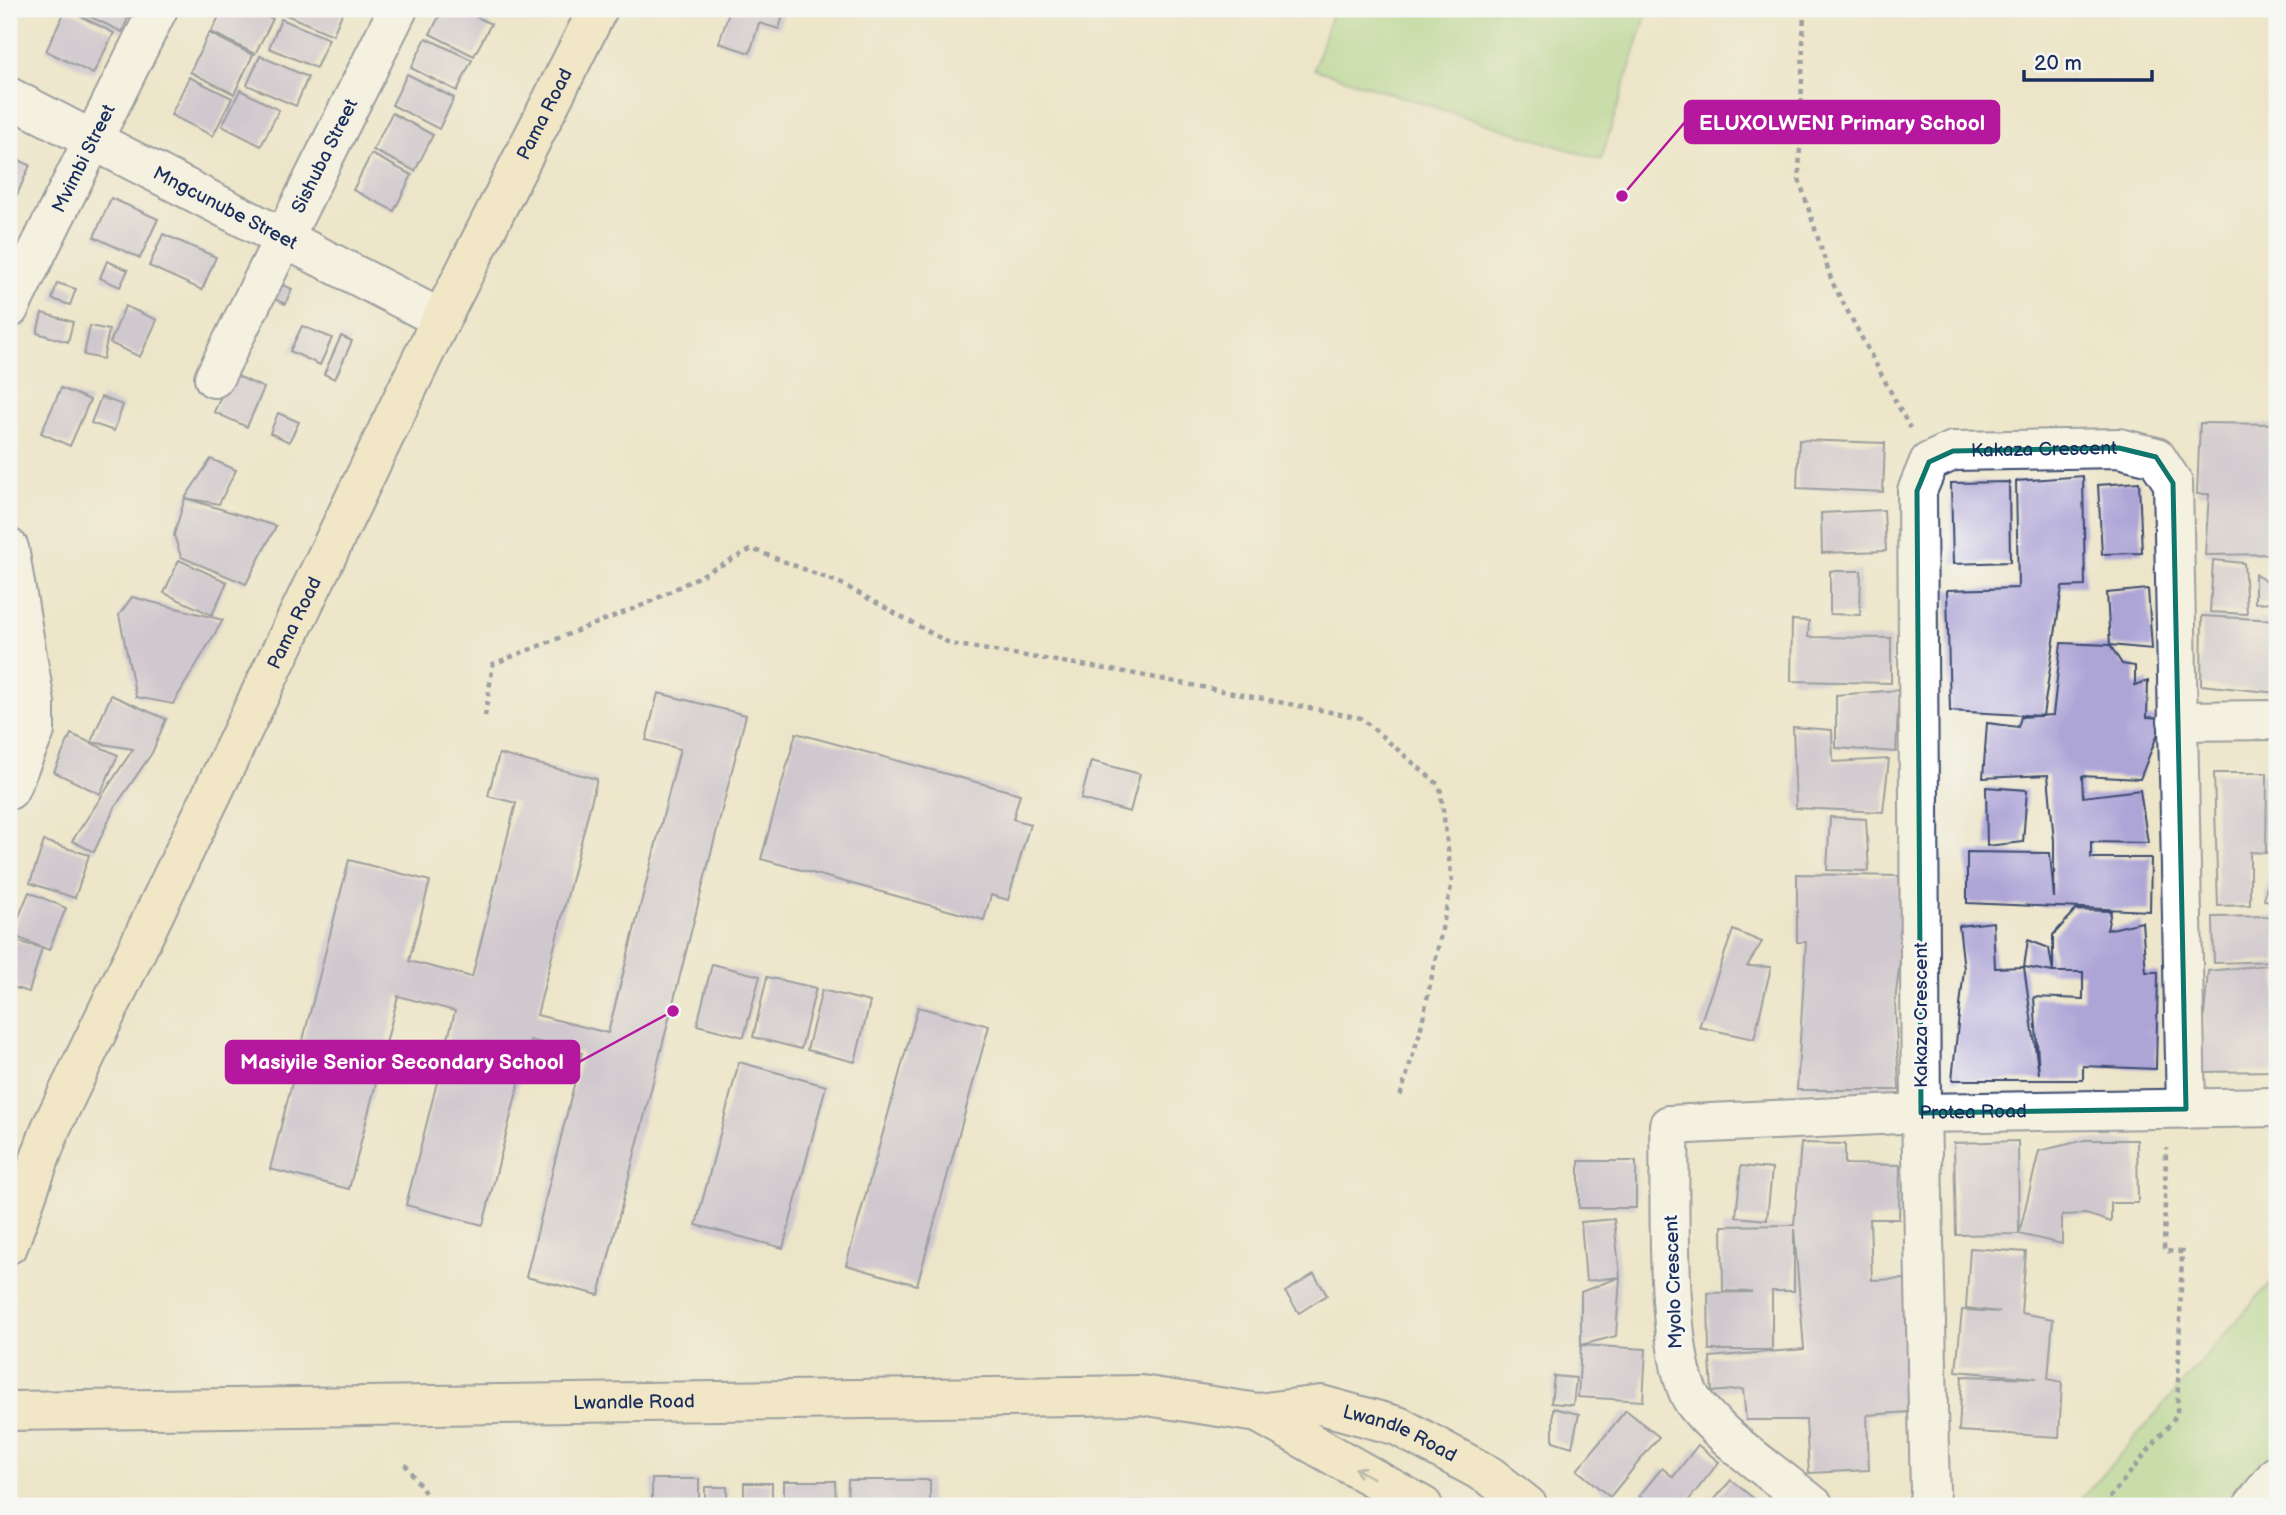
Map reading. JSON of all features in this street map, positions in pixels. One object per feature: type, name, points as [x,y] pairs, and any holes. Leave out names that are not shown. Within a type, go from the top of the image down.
[{"type":"street","name":"Mvimbi Street","points":[[9,309],[159,9]]},
{"type":"street","name":"Sishuba Street","points":[[214,378],[398,9]]},
{"type":"street","name":"Pama Road","points":[[9,1244],[51,1128],[441,319],[598,9]]},
{"type":"street","name":"Mngcunube Street","points":[[9,97],[441,319]]},
{"type":"street","name":"Kakaza Crescent","points":[[1921,1113],[1917,491],[1929,462],[1953,451],[2119,448],[2156,457],[2174,483],[2177,721],[2176,1109]]},
{"type":"street","points":[[9,548],[34,703],[35,731],[9,790]]},
{"type":"street","points":[[2177,721],[2277,720]]},
{"type":"street","name":"Protea Road","points":[[1669,1125],[1921,1113],[2277,1107]]},
{"type":"street","points":[[1921,1113],[1930,1480],[1928,1506]]},
{"type":"street","name":"Myolo Crescent","points":[[1669,1125],[1674,1327],[1678,1366],[1692,1399],[1710,1420],[1814,1506]]},
{"type":"street","name":"Lwandle Road","points":[[9,1411],[1141,1395],[1258,1413],[1321,1405],[1398,1426],[1490,1476],[1528,1506]]},
{"type":"street","name":"Lwandle Road","points":[[1258,1413],[1423,1506]]},
{"type":"street","points":[[2253,1506],[2277,1475]]},
{"type":"path","points":[[1804,9],[1799,179],[1832,282],[1929,462]]},
{"type":"path","points":[[485,716],[493,664],[648,603],[752,549],[842,584],[951,644],[1125,672],[1361,718],[1440,786],[1452,881],[1420,1032],[1399,1100]]},
{"type":"path","points":[[2103,1506],[2177,1415],[2182,1252],[2164,1251],[2176,1109]]},
{"type":"path","points":[[405,1464],[434,1506]]},
{"type":"highlighted area","points":[[2119,448],[2156,457],[2173,483],[2186,1109],[1921,1113],[1917,491],[1929,462],[1953,451]]},
{"type":"green space","points":[[1333,9],[1648,9],[1601,160],[1314,69]]},
{"type":"green space","points":[[2277,1275],[2277,1457],[2240,1506],[2075,1506]]},
{"type":"building","points":[[66,9],[114,33],[93,74],[46,51]]},
{"type":"building","points":[[74,9],[132,9],[122,32]]},
{"type":"building","points":[[223,9],[253,9],[273,19],[255,54],[211,32]]},
{"type":"building","points":[[287,9],[344,9],[333,35],[284,14]]},
{"type":"building","points":[[443,9],[461,9],[491,24],[474,56],[430,34]]},
{"type":"building","points":[[730,9],[785,9],[779,29],[759,23],[750,53],[719,43]]},
{"type":"building","points":[[281,19],[329,39],[316,68],[269,48]]},
{"type":"building","points":[[209,33],[253,55],[234,94],[190,72]]},
{"type":"building","points":[[426,38],[472,60],[457,91],[411,68]]},
{"type":"building","points":[[260,56],[308,77],[296,106],[247,85]]},
{"type":"building","points":[[407,74],[454,98],[439,129],[392,105]]},
{"type":"building","points":[[189,77],[232,98],[213,136],[171,115]]},
{"type":"building","points":[[240,90],[279,110],[261,146],[222,126]]},
{"type":"building","points":[[392,113],[433,135],[415,171],[373,150]]},
{"type":"building","points":[[371,154],[412,175],[394,211],[353,190]]},
{"type":"building","points":[[9,156],[30,165],[17,195],[9,192]]},
{"type":"building","points":[[111,198],[158,219],[140,258],[94,237]]},
{"type":"building","points":[[163,234],[216,257],[202,290],[149,266]]},
{"type":"building","points":[[107,261],[128,270],[120,287],[100,278]]},
{"type":"building","points":[[274,281],[292,289],[285,304],[268,296]]},
{"type":"building","points":[[57,283],[76,289],[70,305],[52,299]]},
{"type":"building","points":[[125,306],[157,320],[140,357],[110,343]]},
{"type":"building","points":[[42,313],[73,322],[68,342],[37,333]]},
{"type":"building","points":[[90,326],[109,330],[103,359],[84,355]]},
{"type":"building","points":[[302,326],[332,338],[320,365],[290,351]]},
{"type":"building","points":[[341,336],[352,341],[335,379],[324,374]]},
{"type":"building","points":[[231,373],[264,388],[247,427],[214,412]]},
{"type":"building","points":[[61,388],[90,400],[70,446],[41,433]]},
{"type":"building","points":[[101,397],[123,405],[114,431],[91,423]]},
{"type":"building","points":[[278,413],[299,422],[289,442],[270,433]]},
{"type":"building","points":[[2200,423],[2277,424],[2277,554],[2205,555],[2209,494],[2197,494]]},
{"type":"building","points":[[1799,440],[1885,443],[1883,492],[1797,488]]},
{"type":"building","points":[[211,459],[236,470],[219,504],[185,498]]},
{"type":"building","points":[[2083,476],[2085,586],[2062,587],[2043,716],[1950,711],[1947,590],[2018,588],[2016,481]]},
{"type":"building","points":[[2009,482],[2010,562],[1953,564],[1951,483]]},
{"type":"building","points":[[2139,482],[2142,553],[2102,554],[2098,485]]},
{"type":"building","points":[[185,498],[276,526],[246,584],[181,557],[174,535]]},
{"type":"building","points":[[1884,510],[1886,551],[1822,553],[1821,513]]},
{"type":"building","points":[[179,560],[227,582],[212,615],[164,593]]},
{"type":"building","points":[[2213,560],[2244,563],[2247,614],[2210,612]]},
{"type":"building","points":[[1830,571],[1861,571],[1860,615],[1830,614]]},
{"type":"building","points":[[2255,574],[2274,587],[2274,602],[2255,603]]},
{"type":"building","points":[[2148,589],[2152,649],[2110,645],[2107,593]]},
{"type":"building","points":[[132,597],[223,620],[173,704],[136,697],[119,615]]},
{"type":"building","points":[[2202,616],[2277,620],[2277,693],[2201,685]]},
{"type":"building","points":[[1792,620],[1809,621],[1808,637],[1891,638],[1891,683],[1791,681]]},
{"type":"building","points":[[2061,643],[2110,645],[2122,664],[2135,666],[2135,685],[2148,681],[2147,717],[2164,718],[2140,779],[2082,776],[2083,797],[2140,790],[2148,843],[2091,842],[2091,858],[2151,858],[2150,911],[1967,903],[1967,852],[2050,853],[2054,898],[2054,841],[2048,775],[1983,778],[1987,723],[2018,727],[2021,717],[2053,715]]},
{"type":"building","points":[[1899,690],[1896,752],[1836,748],[1836,695]]},
{"type":"building","points":[[658,693],[746,715],[599,1295],[526,1277],[582,1053],[530,1040],[483,1225],[406,1205],[455,1011],[398,996],[349,1189],[270,1169],[349,860],[430,881],[409,961],[472,977],[516,803],[488,796],[499,754],[597,779],[537,1015],[608,1033],[680,749],[646,740]]},
{"type":"building","points":[[111,695],[166,719],[152,753],[115,807],[94,852],[72,841],[133,749],[91,742]]},
{"type":"building","points":[[1793,727],[1832,730],[1833,762],[1889,759],[1883,812],[1796,808]]},
{"type":"building","points":[[796,733],[1020,794],[1013,819],[1030,824],[1008,900],[991,895],[984,920],[761,859]]},
{"type":"building","points":[[71,734],[118,755],[100,794],[54,772]]},
{"type":"building","points":[[1091,761],[1140,774],[1130,812],[1081,799]]},
{"type":"building","points":[[2214,773],[2267,773],[2266,853],[2250,852],[2250,905],[2218,906]]},
{"type":"building","points":[[1986,787],[2027,790],[2023,842],[1987,846]]},
{"type":"building","points":[[1830,817],[1866,819],[1869,871],[1827,870]]},
{"type":"building","points":[[44,841],[89,855],[75,898],[30,883]]},
{"type":"building","points":[[2277,849],[2277,902],[2264,900]]},
{"type":"building","points":[[1797,874],[1899,876],[1902,945],[1895,1001],[1899,1090],[1797,1090],[1806,942],[1797,942]]},
{"type":"building","points":[[29,892],[66,908],[49,950],[11,935]]},
{"type":"building","points":[[2076,910],[2111,911],[2107,930],[2142,922],[2146,972],[2158,972],[2156,1069],[2083,1066],[2083,1080],[1952,1080],[1964,969],[1959,926],[1993,922],[1995,968],[2024,967],[2039,1074],[2034,997],[2083,999],[2083,972],[2053,972],[2053,935]]},
{"type":"building","points":[[2277,916],[2277,961],[2214,963],[2213,917]]},
{"type":"building","points":[[1733,930],[1762,942],[1747,966],[1771,967],[1754,1039],[1699,1027]]},
{"type":"building","points":[[9,939],[42,948],[29,992],[9,986]]},
{"type":"building","points":[[2028,940],[2049,948],[2053,972],[2024,967]]},
{"type":"building","points":[[712,964],[760,976],[744,1037],[697,1025]]},
{"type":"building","points":[[2277,964],[2277,1071],[2199,1072],[2208,971]]},
{"type":"building","points":[[767,977],[816,988],[801,1049],[753,1037]]},
{"type":"building","points":[[822,990],[870,1002],[855,1062],[807,1050]]},
{"type":"building","points":[[918,1007],[989,1026],[917,1285],[846,1265]]},
{"type":"building","points":[[739,1062],[826,1086],[783,1248],[696,1225]]},
{"type":"building","points":[[2085,1140],[2137,1140],[2138,1203],[2111,1203],[2111,1222],[2086,1214],[2062,1215],[2062,1244],[2019,1234],[2039,1151]]},
{"type":"building","points":[[2018,1141],[2019,1234],[1956,1235],[1954,1143]]},
{"type":"building","points":[[1801,1143],[1845,1144],[1845,1164],[1900,1165],[1899,1219],[1870,1219],[1872,1280],[1906,1279],[1910,1412],[1867,1415],[1869,1470],[1809,1473],[1806,1420],[1746,1420],[1743,1389],[1712,1392],[1710,1357],[1804,1349],[1794,1229],[1794,1291],[1772,1291],[1772,1350],[1709,1350],[1708,1293],[1752,1292],[1723,1291],[1722,1226],[1794,1225]]},
{"type":"building","points":[[1579,1161],[1636,1161],[1636,1208],[1579,1208]]},
{"type":"building","points":[[1741,1166],[1772,1169],[1767,1220],[1736,1217]]},
{"type":"building","points":[[1614,1219],[1620,1277],[1586,1281],[1581,1222]]},
{"type":"building","points":[[1970,1248],[2026,1252],[2021,1313],[2053,1319],[2048,1379],[2062,1382],[2059,1437],[1959,1431],[1962,1376],[2037,1378],[1956,1371],[1962,1310],[2000,1312],[1966,1308]]},
{"type":"building","points":[[1314,1274],[1327,1295],[1299,1313],[1285,1292]]},
{"type":"building","points":[[1620,1277],[1616,1336],[1581,1345],[1581,1292]]},
{"type":"building","points":[[1581,1345],[1646,1349],[1643,1401],[1578,1397]]},
{"type":"building","points":[[1554,1376],[1576,1378],[1573,1405],[1551,1403]]},
{"type":"building","points":[[1553,1408],[1579,1414],[1572,1447],[1553,1441]]},
{"type":"building","points":[[1626,1410],[1659,1437],[1610,1497],[1577,1470]]},
{"type":"building","points":[[1698,1445],[1719,1462],[1684,1506],[1652,1506],[1639,1496],[1662,1468],[1673,1477]]},
{"type":"building","points":[[652,1479],[699,1479],[699,1506],[652,1506]]},
{"type":"building","points":[[848,1480],[930,1480],[930,1506],[847,1506]]},
{"type":"building","points":[[1731,1480],[1763,1506],[1709,1506]]},
{"type":"building","points":[[784,1481],[835,1481],[836,1506],[784,1506]]},
{"type":"building","points":[[744,1483],[772,1483],[772,1506],[744,1506]]},
{"type":"building","points":[[705,1487],[727,1487],[727,1506],[705,1506]]},
{"type":"building","points":[[1127,1501],[1150,1501],[1150,1506],[1127,1506]]},
{"type":"building","points":[[1244,1502],[1286,1504],[1286,1506],[1244,1506]]},
{"type":"place","name":"ELUXOLWENI Primary School","points":[[1622,196]]},
{"type":"place","name":"Masiyile Senior Secondary School","points":[[673,1011]]}]
